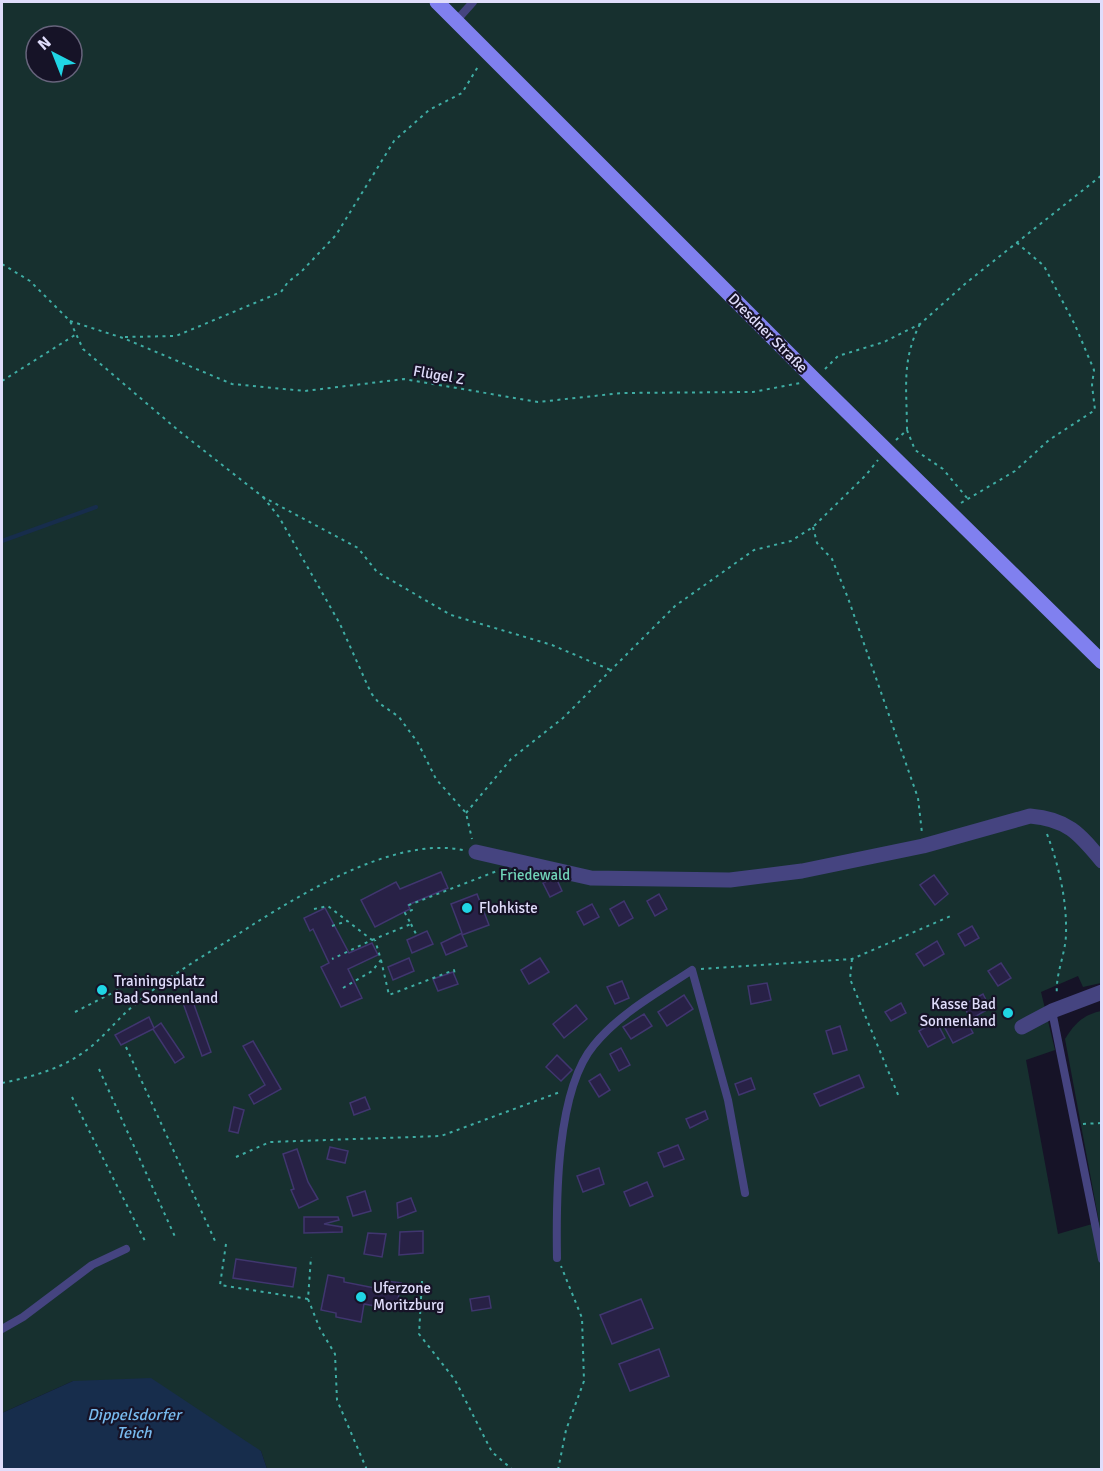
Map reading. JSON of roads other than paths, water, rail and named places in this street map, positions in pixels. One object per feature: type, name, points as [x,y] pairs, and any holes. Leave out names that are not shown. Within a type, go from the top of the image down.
[{"type":"main road","name":"Dresdner Straße","points":[[437,2],[1101,662]]},
{"type":"street","points":[[476,852],[591,878],[730,880],[802,871],[923,846],[1014,819],[1041,817],[1065,823],[1101,861]]},
{"type":"street","points":[[1022,1027],[1055,1010],[1101,992]]},
{"type":"lane","points":[[456,21],[473,2]]},
{"type":"lane","points":[[558,1257],[556,1203],[570,1087],[593,1045],[627,1014],[692,970],[728,1100],[745,1193]]},
{"type":"lane","points":[[1055,1010],[1074,1125],[1101,1259]]},
{"type":"lane","points":[[2,1329],[23,1317],[92,1265],[126,1249]]},
{"type":"water","name":"Dippelsdorfer Teich","points":[[151,1378],[261,1451],[267,1469],[2,1469],[2,1413],[73,1381]]},
{"type":"waterway","points":[[2,541],[96,507]]},
{"type":"place","name":"Flohkiste","points":[[467,908]]},
{"type":"place","name":"Trainingsplatz Bad Sonnenland","points":[[102,990]]},
{"type":"place","name":"Kasse Bad Sonnenland","points":[[1008,1013]]},
{"type":"place","name":"Uferzone Moritzburg","points":[[361,1297]]},
{"type":"park label","name":"Friedewald","points":[[535,875]]}]
